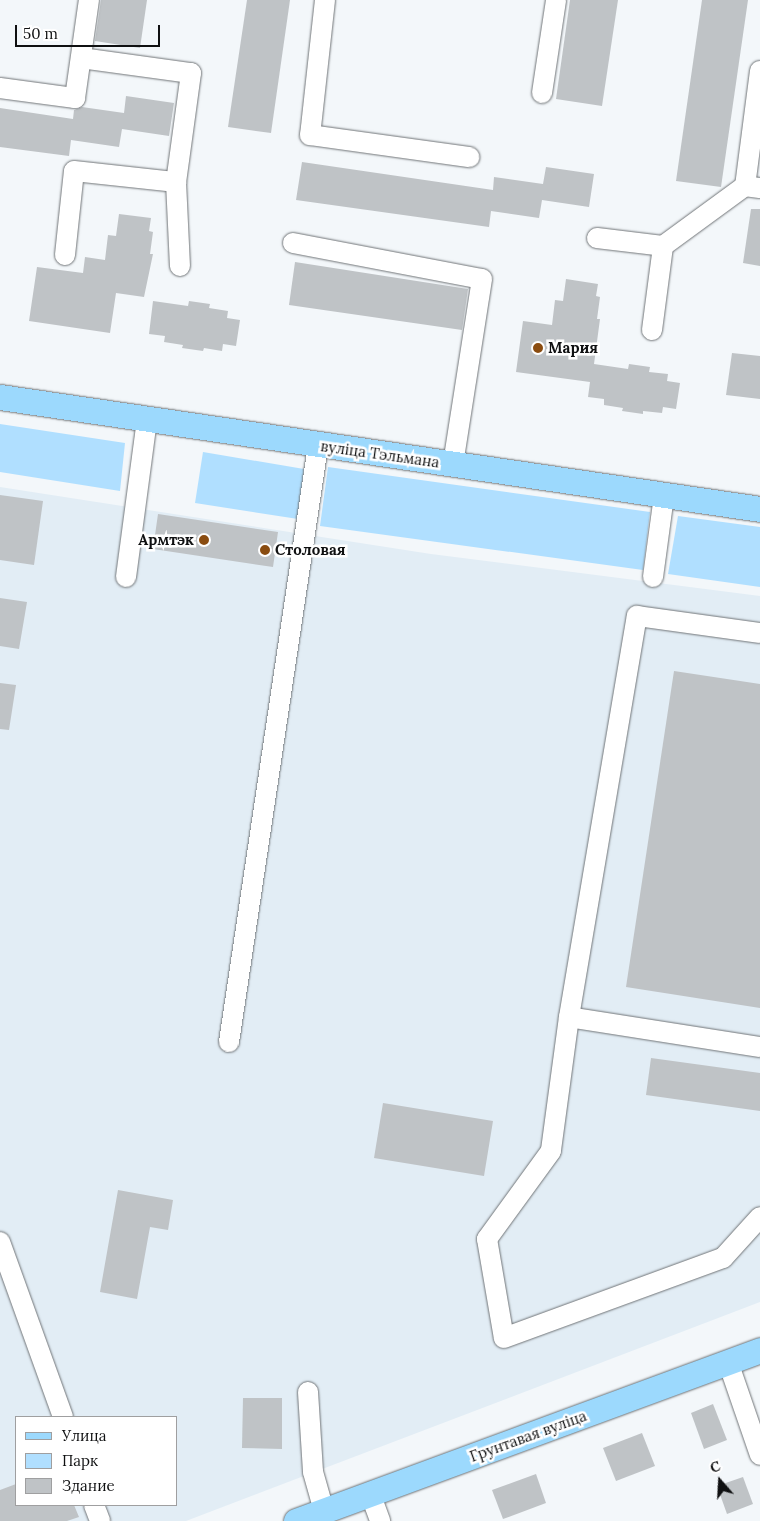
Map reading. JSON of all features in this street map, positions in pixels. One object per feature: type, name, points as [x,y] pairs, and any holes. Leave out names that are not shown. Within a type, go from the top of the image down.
[{"type":"main road","name":"вуліца Тэльмана","points":[[0,397],[318,446],[760,509]]},
{"type":"main road","name":"Грунтавая вуліца","points":[[296,1521],[760,1350]]},
{"type":"street","points":[[0,88],[75,98],[89,0]]},
{"type":"street","points":[[326,0],[310,135],[469,156]]},
{"type":"street","points":[[542,93],[556,0]]},
{"type":"street","points":[[81,58],[191,73],[176,182],[180,266]]},
{"type":"street","points":[[597,238],[663,246],[752,187],[760,71]]},
{"type":"street","points":[[65,255],[74,171],[176,182]]},
{"type":"street","points":[[293,243],[482,279],[453,464]]},
{"type":"street","points":[[652,330],[663,246]]},
{"type":"street","points":[[126,577],[147,420]]},
{"type":"street","points":[[229,1042],[318,446]]},
{"type":"street","points":[[654,577],[664,496]]},
{"type":"street","points":[[760,633],[637,616],[569,1017],[551,1152],[488,1239],[504,1338],[723,1258],[760,1217]]},
{"type":"street","points":[[569,1017],[760,1047]]},
{"type":"street","points":[[0,1242],[63,1416]]},
{"type":"street","points":[[728,1362],[760,1455]]},
{"type":"street","points":[[308,1392],[313,1472],[324,1511]]},
{"type":"street","points":[[370,1494],[380,1521]]},
{"type":"street","points":[[94,1506],[100,1521]]},
{"type":"shaded area","points":[[0,487],[431,554],[760,596],[760,1302],[186,1521],[0,1521]]},
{"type":"green space","points":[[0,424],[125,443],[120,491],[0,472]]},
{"type":"green space","points":[[203,452],[304,469],[298,519],[195,503]]},
{"type":"green space","points":[[328,467],[650,512],[643,570],[320,526]]},
{"type":"green space","points":[[678,516],[760,527],[760,587],[668,574]]},
{"type":"building","points":[[101,0],[147,0],[140,48],[95,41]]},
{"type":"building","points":[[247,0],[290,0],[271,133],[228,127]]},
{"type":"building","points":[[570,0],[618,0],[602,106],[556,99]]},
{"type":"building","points":[[702,0],[748,0],[721,187],[676,181]]},
{"type":"building","points":[[126,96],[174,103],[169,136],[122,129],[119,147],[71,140],[69,156],[0,147],[0,108],[73,119],[74,110],[82,107],[124,113]]},
{"type":"building","points":[[302,162],[493,190],[494,177],[543,184],[546,167],[594,174],[589,207],[542,200],[539,218],[491,211],[489,227],[296,200]]},
{"type":"building","points":[[751,209],[760,209],[760,266],[743,263]]},
{"type":"building","points":[[119,214],[151,218],[149,231],[153,232],[150,254],[153,254],[144,297],[116,293],[110,333],[29,321],[37,267],[83,273],[85,257],[105,260],[108,235],[116,236]]},
{"type":"building","points":[[295,262],[468,289],[462,330],[289,305]]},
{"type":"building","points":[[566,279],[598,284],[596,296],[600,297],[597,319],[600,319],[594,364],[628,369],[629,364],[650,367],[649,372],[668,374],[667,381],[680,383],[676,409],[663,407],[662,413],[643,411],[643,414],[622,411],[623,408],[604,405],[604,399],[588,397],[590,382],[516,372],[523,321],[552,325],[555,300],[563,301]]},
{"type":"building","points":[[153,301],[188,306],[189,301],[210,304],[209,308],[228,311],[227,318],[240,320],[236,346],[223,344],[222,351],[204,348],[203,351],[182,348],[183,345],[164,342],[165,336],[149,334]]},
{"type":"building","points":[[732,353],[760,356],[760,399],[726,395]]},
{"type":"building","points":[[0,495],[43,501],[34,565],[0,560]]},
{"type":"building","points":[[158,514],[278,532],[273,567],[153,549]]},
{"type":"building","points":[[0,598],[27,602],[19,649],[0,646]]},
{"type":"building","points":[[674,671],[760,684],[760,1008],[626,987]]},
{"type":"building","points":[[0,683],[16,685],[9,730],[0,729]]},
{"type":"building","points":[[651,1058],[760,1073],[760,1111],[646,1095]]},
{"type":"building","points":[[383,1103],[493,1121],[484,1176],[374,1158]]},
{"type":"building","points":[[118,1190],[173,1200],[168,1230],[150,1227],[137,1299],[100,1292]]},
{"type":"building","points":[[243,1398],[282,1398],[282,1449],[242,1448]]},
{"type":"building","points":[[713,1404],[727,1440],[704,1449],[691,1413]]},
{"type":"building","points":[[642,1433],[655,1466],[616,1481],[603,1448]]},
{"type":"building","points":[[536,1474],[546,1503],[503,1519],[492,1490]]},
{"type":"building","points":[[743,1477],[753,1504],[727,1514],[717,1486]]},
{"type":"building","points":[[15,1484],[15,1506],[74,1506],[79,1517],[67,1521],[0,1521],[0,1490]]},
{"type":"place","name":"Мария","points":[[538,348]]},
{"type":"place","name":"Армтэк","points":[[204,540]]},
{"type":"place","name":"Столовая","points":[[265,550]]}]
